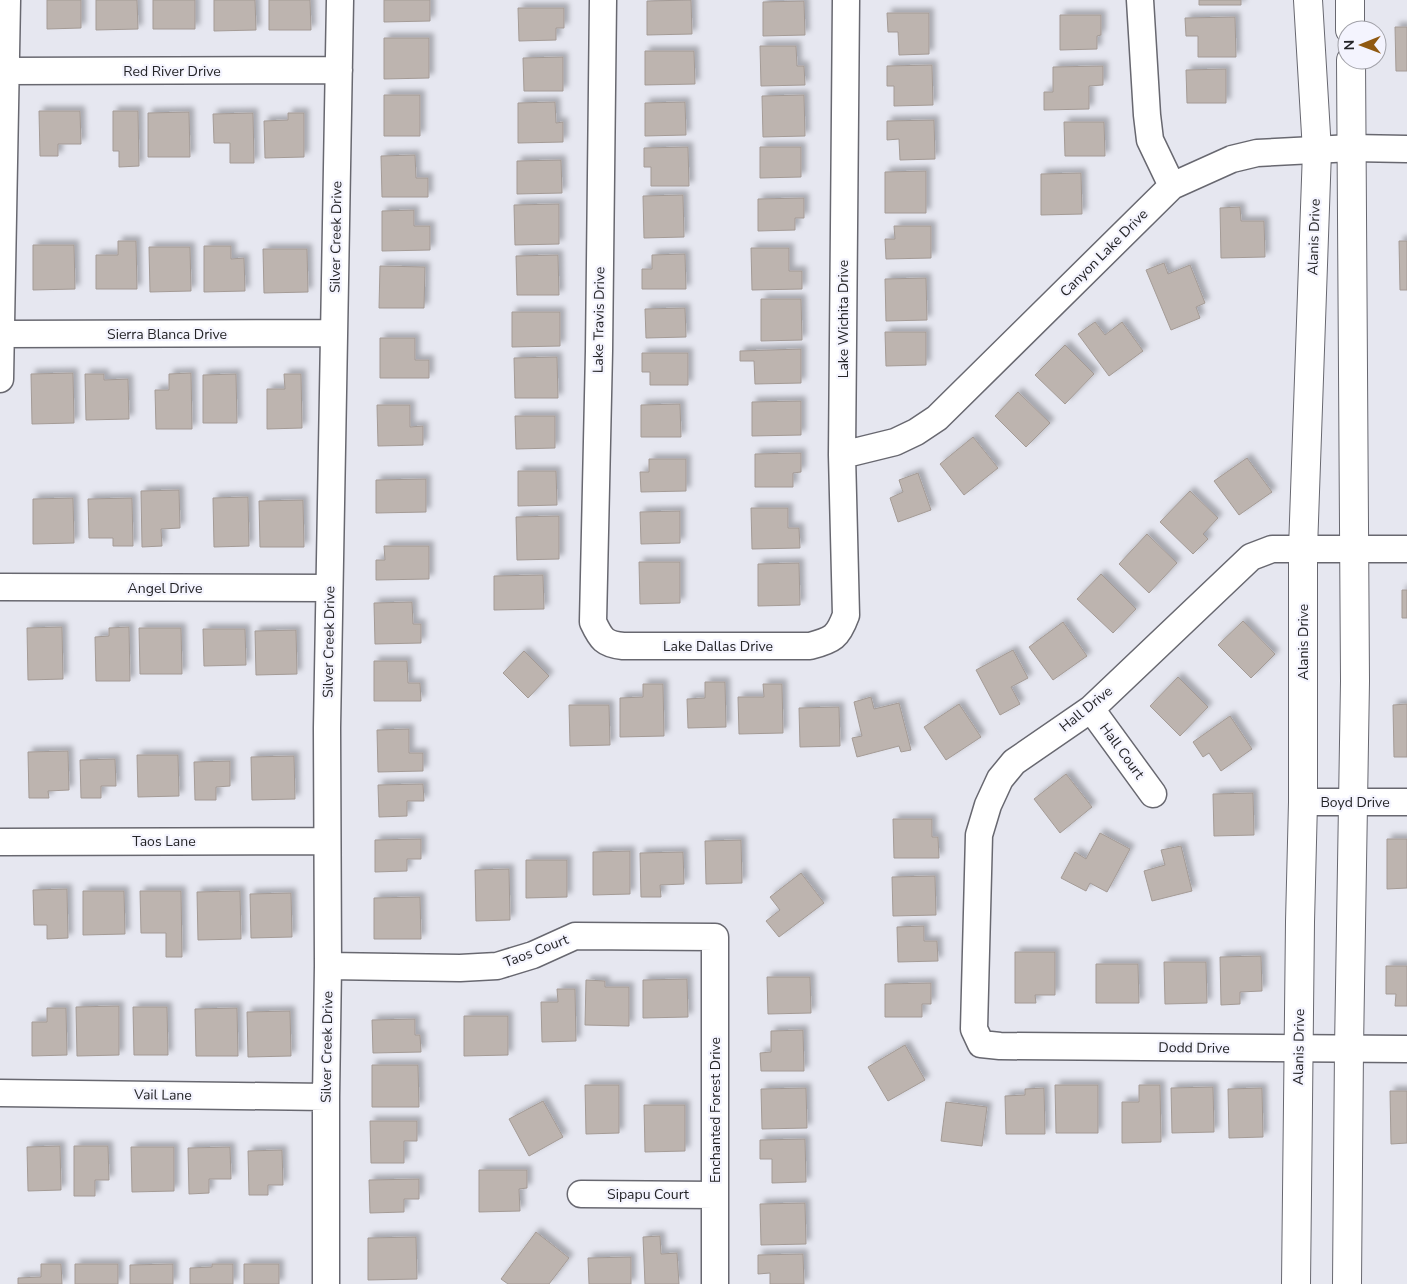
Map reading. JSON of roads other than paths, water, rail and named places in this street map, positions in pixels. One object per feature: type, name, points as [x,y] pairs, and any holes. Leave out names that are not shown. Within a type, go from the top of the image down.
[{"type":"main road","name":"Alanis Drive","points":[[1296,1284],[1303,802],[1304,550],[1316,151],[1308,0]]},
{"type":"main road","points":[[1350,0],[1350,20]]},
{"type":"main road","points":[[1347,1284],[1355,681],[1350,70]]},
{"type":"street","points":[[0,379],[6,0]]},
{"type":"street","name":"Silver Creek Drive","points":[[326,1284],[327,840],[340,0]]},
{"type":"street","name":"Lake Travis Drive","points":[[600,638],[593,622],[599,352],[603,0]]},
{"type":"street","name":"Lake Wichita Drive","points":[[836,636],[846,615],[842,455],[846,0]]},
{"type":"street","points":[[1140,0],[1150,140],[1172,186]]},
{"type":"street","name":"Red River Drive","points":[[5,71],[339,70]]},
{"type":"street","name":"Canyon Lake Drive","points":[[842,455],[895,442],[916,432],[937,418],[1172,186],[1232,159],[1256,153],[1352,148],[1407,149]]},
{"type":"street","name":"Sierra Blanca Drive","points":[[1,334],[334,333]]},
{"type":"street","name":"Hall Drive","points":[[981,1044],[974,1030],[979,836],[988,805],[1000,779],[1014,762],[1091,709],[1251,557],[1272,549],[1407,549]]},
{"type":"street","name":"Angel Drive","points":[[0,587],[330,588]]},
{"type":"street","name":"Lake Dallas Drive","points":[[600,638],[611,645],[623,646],[810,646],[823,643],[836,636]]},
{"type":"street","name":"Hall Court","points":[[1091,709],[1153,794]]},
{"type":"street","name":"Boyd Drive","points":[[1303,802],[1407,802]]},
{"type":"street","name":"Taos Lane","points":[[0,842],[327,840]]},
{"type":"street","name":"Taos Court","points":[[328,966],[460,968],[497,966],[532,955],[575,936],[714,936]]},
{"type":"street","name":"Enchanted Forest Drive","points":[[714,936],[715,1284]]},
{"type":"street","name":"Dodd Drive","points":[[981,1044],[1407,1049]]},
{"type":"street","name":"Vail Lane","points":[[0,1093],[326,1097]]},
{"type":"street","name":"Sipapu Court","points":[[581,1194],[715,1195]]}]
